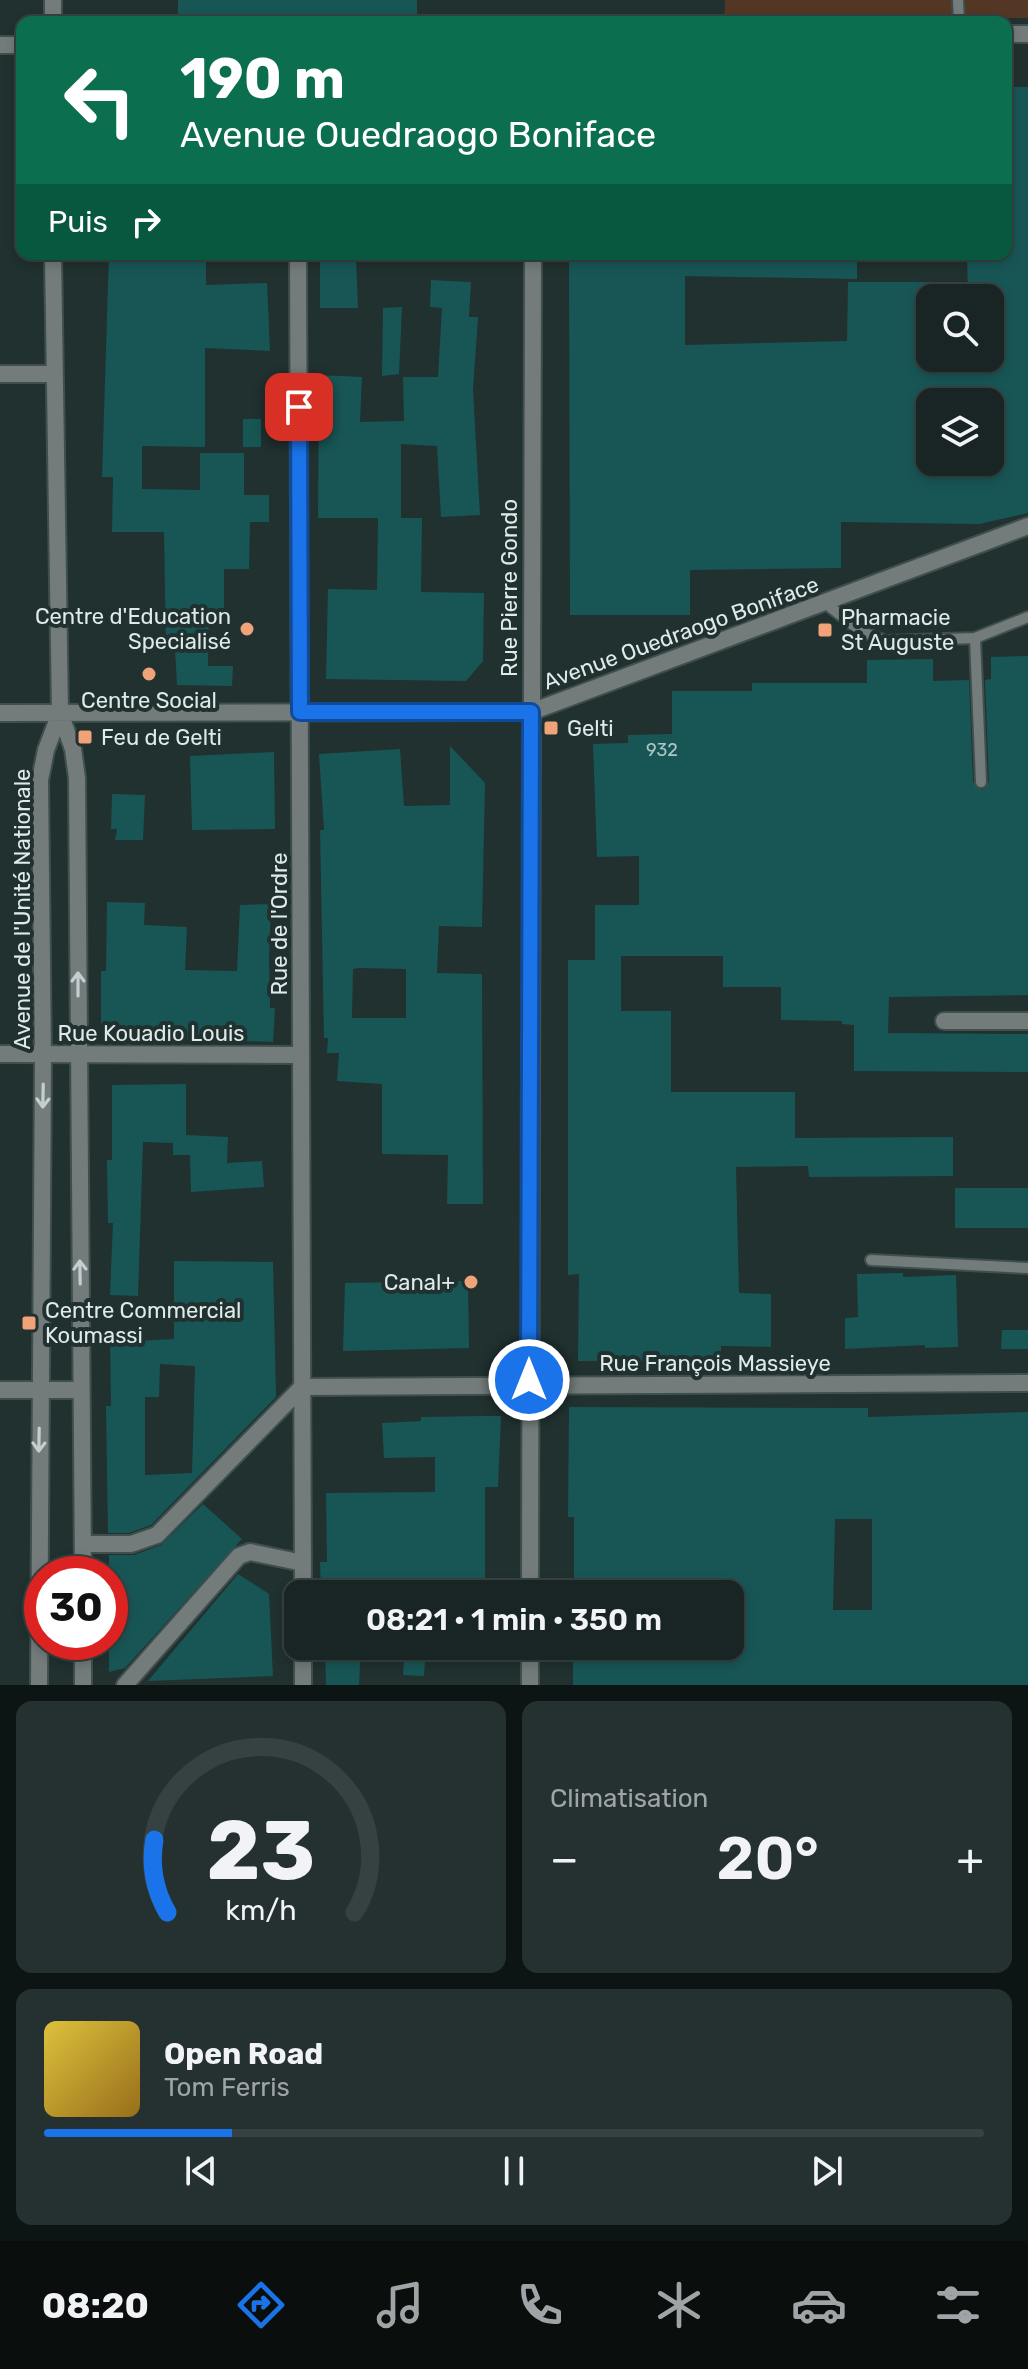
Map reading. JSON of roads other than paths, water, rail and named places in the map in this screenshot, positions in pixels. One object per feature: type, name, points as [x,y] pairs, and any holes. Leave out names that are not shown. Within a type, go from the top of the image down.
[{"type":"street","name":"Avenue de l'Unité Nationale","points":[[53,260],[60,713],[73,749],[77,778],[83,1556]]},
{"type":"street","name":"Rue de l'Ordre","points":[[298,260],[303,1580]]},
{"type":"street","name":"Rue Pierre Gondo","points":[[530,1580],[533,260]]},
{"type":"street","points":[[0,374],[53,374]]},
{"type":"street","name":"Avenue Ouedraogo Boniface","points":[[0,713],[531,712],[1028,526]]},
{"type":"street","name":"Avenue de l'Unité Nationale","points":[[39,1685],[43,1054],[40,780],[46,750],[60,713]]},
{"type":"street","points":[[944,1021],[1028,1021]]},
{"type":"street","name":"Rue Kouadio Louis","points":[[0,1054],[301,1055]]},
{"type":"street","name":"Rue François Massieye","points":[[302,1387],[1028,1383]]},
{"type":"street","points":[[83,1544],[131,1544],[157,1535],[302,1387]]},
{"type":"street","points":[[0,1390],[81,1390]]},
{"type":"street","points":[[125,1685],[239,1556],[250,1552],[303,1563]]},
{"type":"street","points":[[83,1660],[83,1685]]},
{"type":"street","points":[[303,1660],[303,1685]]},
{"type":"street","points":[[530,1660],[530,1685]]},
{"type":"lane","points":[[825,603],[862,632],[886,641],[975,638],[1028,617]]},
{"type":"lane","points":[[975,638],[981,782]]},
{"type":"lane","points":[[871,1260],[1028,1268]]},
{"type":"place","name":"Centre d'Education Specialisé","points":[[247,629]]},
{"type":"place","name":"Pharmacie St Auguste","points":[[825,630]]},
{"type":"place","name":"Centre Social","points":[[149,674]]},
{"type":"place","name":"Gelti","points":[[551,728]]},
{"type":"place","name":"Feu de Gelti","points":[[85,737]]},
{"type":"place","name":"Canal+","points":[[471,1282]]},
{"type":"place","name":"Centre Commercial Koumassi","points":[[29,1323]]}]
